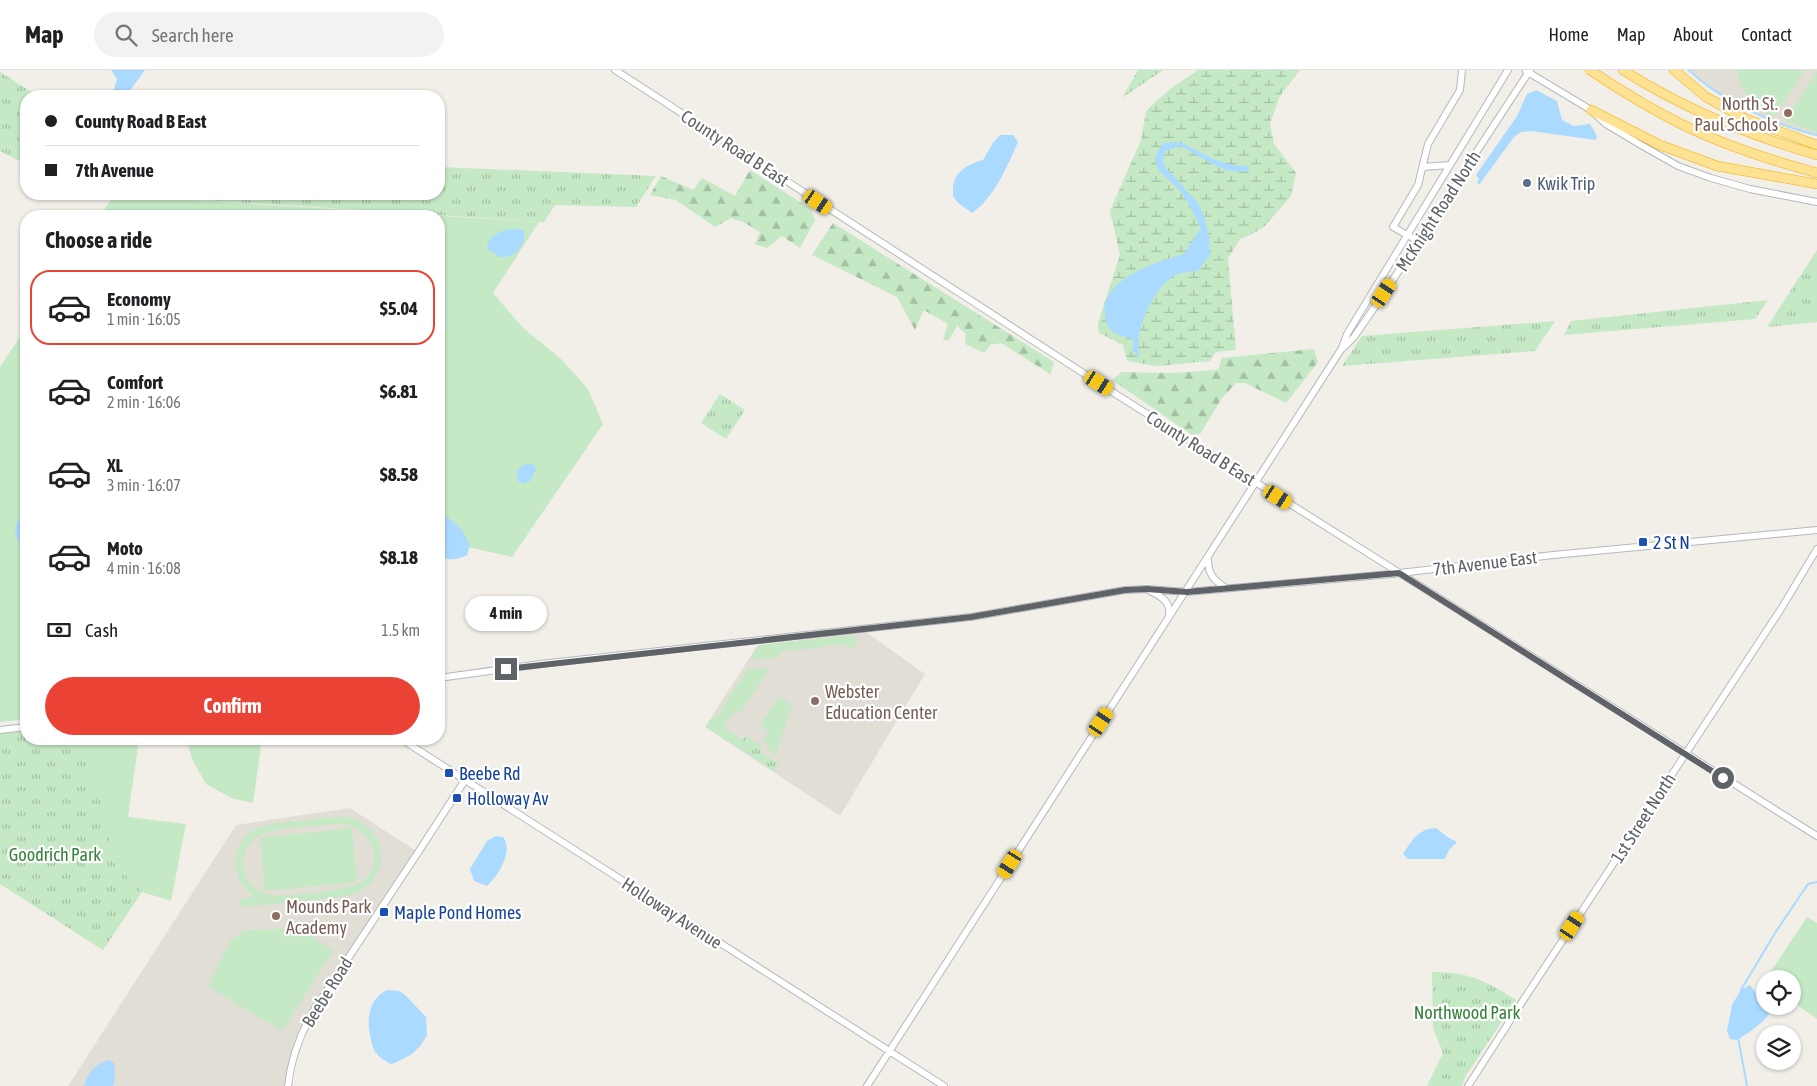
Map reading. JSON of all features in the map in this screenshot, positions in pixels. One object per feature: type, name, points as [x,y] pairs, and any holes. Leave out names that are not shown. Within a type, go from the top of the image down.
[{"type":"highway","points":[[1590,70],[1649,106],[1706,135],[1756,155],[1817,173]]},
{"type":"highway","points":[[1623,70],[1673,100],[1712,118],[1753,135],[1817,154]]},
{"type":"highway","points":[[1674,70],[1706,97],[1746,119],[1817,145]]},
{"type":"highway","points":[[1591,110],[1660,145],[1709,163],[1817,184]]},
{"type":"street","name":"County Road B East","points":[[615,70],[849,223],[1256,483],[1817,836]]},
{"type":"street","points":[[1418,241],[1393,226],[1413,195],[1433,133],[1460,90],[1462,70]]},
{"type":"street","name":"McKnight Road North","points":[[867,1086],[1187,592],[1342,348],[1348,334],[1508,70]]},
{"type":"street","name":"McKnight Road North","points":[[1342,348],[1354,337],[1528,71]]},
{"type":"street","points":[[1528,71],[1591,110],[1606,124],[1678,166],[1740,186],[1817,202]]},
{"type":"street","points":[[1423,167],[1450,166]]},
{"type":"street","name":"7th Avenue East","points":[[445,677],[549,663],[971,617],[1125,590],[1147,589],[1187,592],[1399,573],[1553,555],[1817,530]]},
{"type":"street","name":"1st Street North","points":[[1468,1086],[1781,609],[1817,549]]},
{"type":"street","points":[[1208,559],[1210,575],[1215,581],[1226,588]]},
{"type":"street","points":[[1147,589],[1162,596],[1170,611],[1169,618]]},
{"type":"street","points":[[0,730],[20,728]]},
{"type":"street","name":"Holloway Avenue","points":[[410,745],[944,1086]]},
{"type":"street","name":"Beebe Road","points":[[288,1086],[296,1047],[314,1010],[465,780]]},
{"type":"shaded area","name":"North St. Paul Schools","points":[[1689,70],[1817,70],[1817,136],[1795,130],[1723,97]]},
{"type":"shaded area","name":"Webster Education Center","points":[[866,632],[925,674],[840,816],[705,727],[757,646]]},
{"type":"shaded area","name":"Mounds Park Academy","points":[[350,808],[416,851],[302,1025],[294,1043],[286,1086],[68,1086],[236,825]]},
{"type":"green space","points":[[1138,70],[1163,70],[1122,98]]},
{"type":"green space","points":[[1198,70],[1300,70],[1280,96],[1270,123],[1274,144],[1296,173],[1291,196],[1264,227],[1240,239],[1228,259],[1236,350],[1216,352],[1210,361],[1157,366],[1127,361],[1123,345],[1099,333],[1098,323],[1120,255],[1110,211],[1141,140],[1146,111],[1170,89]]},
{"type":"green space","points":[[1737,70],[1805,70],[1774,117],[1760,110],[1749,99],[1741,85]]},
{"type":"green space","points":[[1817,71],[1817,133],[1785,121]]},
{"type":"green space","points":[[0,72],[28,90],[20,90],[20,161],[0,151]]},
{"type":"green space","points":[[445,167],[656,176],[636,207],[555,205],[544,222],[445,216],[445,210],[358,210],[204,200],[445,200]]},
{"type":"green space","points":[[750,170],[811,209],[815,220],[800,248],[782,236],[767,248],[755,244],[760,232],[745,223],[731,218],[715,227],[676,200],[650,195],[661,176],[693,190],[702,178],[735,196]]},
{"type":"green space","points":[[111,200],[193,200],[350,210],[104,210]]},
{"type":"green space","points":[[445,216],[539,222],[493,293],[523,328],[561,359],[588,389],[603,424],[512,557],[450,543],[445,546]]},
{"type":"green space","points":[[833,223],[1054,362],[1050,374],[1001,343],[990,345],[984,353],[965,344],[966,334],[957,326],[949,340],[943,340],[948,324],[924,310],[915,330],[897,297],[812,255]]},
{"type":"green space","points":[[1817,250],[1817,322],[1767,327]]},
{"type":"green space","points":[[1768,300],[1755,319],[1564,335],[1571,321]]},
{"type":"green space","points":[[1555,321],[1535,351],[1342,366],[1362,336]]},
{"type":"green space","points":[[20,337],[20,720],[0,722],[0,367]]},
{"type":"green space","points":[[1314,349],[1318,362],[1286,403],[1245,383],[1236,383],[1222,398],[1200,434],[1192,435],[1112,380],[1122,372],[1171,373],[1218,370],[1222,358]]},
{"type":"green space","points":[[720,394],[745,410],[726,439],[701,423]]},
{"type":"green space","points":[[851,635],[856,638],[856,643],[853,648],[849,649],[847,644],[779,652],[779,657],[757,660],[751,657],[759,645]]},
{"type":"green space","points":[[748,668],[769,669],[740,713],[735,710],[724,728],[743,740],[742,742],[745,744],[741,750],[706,727],[713,716],[717,717]]},
{"type":"green space","points":[[779,696],[792,705],[775,756],[763,741],[769,732],[760,726]]},
{"type":"green space","name":"Goodrich Park","points":[[20,728],[20,745],[78,745],[106,814],[111,859],[142,892],[103,950],[0,884],[0,730]]},
{"type":"green space","points":[[746,736],[762,746],[760,752],[779,764],[775,772],[742,750],[745,744],[742,742]]},
{"type":"green space","points":[[66,745],[138,745],[128,817],[186,824],[171,901],[142,892],[111,859]]},
{"type":"green space","points":[[188,745],[261,745],[253,803],[231,798],[206,784],[193,761]]},
{"type":"green space","points":[[344,817],[360,822],[371,831],[378,843],[381,856],[379,869],[373,881],[362,890],[346,896],[241,907],[240,899],[255,897],[241,882],[237,872],[238,849],[243,839],[258,828],[268,825]],"holes":[[[343,824],[362,832],[369,840],[373,848],[374,857],[373,867],[368,875],[354,886],[331,891],[277,896],[260,892],[252,886],[244,873],[244,855],[251,842],[260,835],[288,828]]]},
{"type":"green space","points":[[352,828],[357,882],[265,891],[260,838]]},
{"type":"green space","points":[[1807,917],[1817,923],[1817,1019],[1801,1008],[1801,970],[1772,970]]},
{"type":"green space","points":[[289,929],[308,934],[333,951],[282,1031],[208,986],[230,941],[246,930]]},
{"type":"green space","name":"Northwood Park","points":[[1432,972],[1445,972],[1477,979],[1516,1000],[1465,1077],[1462,1086],[1427,1086],[1443,1053],[1433,1028]]},
{"type":"water","points":[[111,70],[145,70],[130,90],[114,90],[117,79]]},
{"type":"water","points":[[1536,90],[1557,101],[1562,120],[1574,126],[1590,124],[1597,136],[1596,140],[1531,131],[1521,132],[1514,137],[1479,185],[1477,182],[1479,179],[1476,175],[1517,116],[1527,94]]},
{"type":"water","points":[[1000,135],[1013,135],[1018,142],[993,191],[980,207],[972,213],[954,199],[954,182],[963,169],[983,160]]},
{"type":"water","points":[[1180,142],[1221,162],[1248,166],[1249,171],[1230,171],[1180,146],[1165,151],[1163,160],[1165,167],[1198,203],[1204,217],[1209,238],[1210,255],[1198,271],[1175,275],[1156,293],[1141,326],[1137,353],[1133,352],[1133,339],[1117,334],[1108,326],[1105,314],[1106,302],[1112,291],[1121,281],[1160,261],[1184,254],[1201,228],[1182,193],[1160,171],[1157,165],[1158,152],[1164,143]]},
{"type":"water","points":[[508,229],[524,230],[523,242],[514,254],[498,257],[487,249],[489,241],[500,232]]},
{"type":"water","points":[[526,464],[533,464],[536,469],[530,481],[523,484],[517,479],[517,473],[520,467]]},
{"type":"water","points":[[445,515],[462,530],[470,545],[467,555],[445,558]]},
{"type":"water","points":[[20,516],[20,543],[16,532]]},
{"type":"water","points":[[1436,828],[1457,842],[1449,850],[1445,859],[1408,859],[1403,854],[1420,833]]},
{"type":"water","points":[[496,836],[503,837],[506,843],[506,856],[500,870],[487,886],[474,881],[470,869],[487,841]]},
{"type":"water","points":[[1750,985],[1756,993],[1756,1015],[1768,1015],[1761,1023],[1737,1040],[1730,1039],[1727,1031],[1732,1005],[1741,990]]},
{"type":"water","points":[[387,990],[399,991],[405,995],[426,1017],[427,1035],[412,1054],[390,1064],[375,1051],[369,1032],[369,1018],[372,1005]]},
{"type":"water","points":[[109,1060],[114,1063],[115,1081],[113,1086],[84,1086],[87,1077],[93,1069],[100,1063]]},
{"type":"waterway","points":[[1689,70],[1701,81],[1749,110],[1784,125],[1817,135]]},
{"type":"waterway","points":[[1137,353],[1138,357]]},
{"type":"waterway","points":[[1741,990],[1775,933],[1808,884],[1817,882]]},
{"type":"waterway","points":[[1738,1037],[1747,1086]]},
{"type":"place","name":"North St. Paul Schools","points":[[1788,113]]},
{"type":"place","name":"Kwik Trip","points":[[1527,183]]},
{"type":"place","name":"2 St N","points":[[1643,542]]},
{"type":"place","name":"Webster Education Center","points":[[815,701]]},
{"type":"place","name":"Beebe Rd","points":[[449,773]]},
{"type":"place","name":"Holloway Av","points":[[457,798]]},
{"type":"place","name":"Maple Pond Homes","points":[[384,912]]},
{"type":"place","name":"Mounds Park Academy","points":[[276,916]]},
{"type":"route","points":[[506,669],[971,617],[1125,590],[1147,589],[1187,592],[1399,573],[1723,778]]}]
